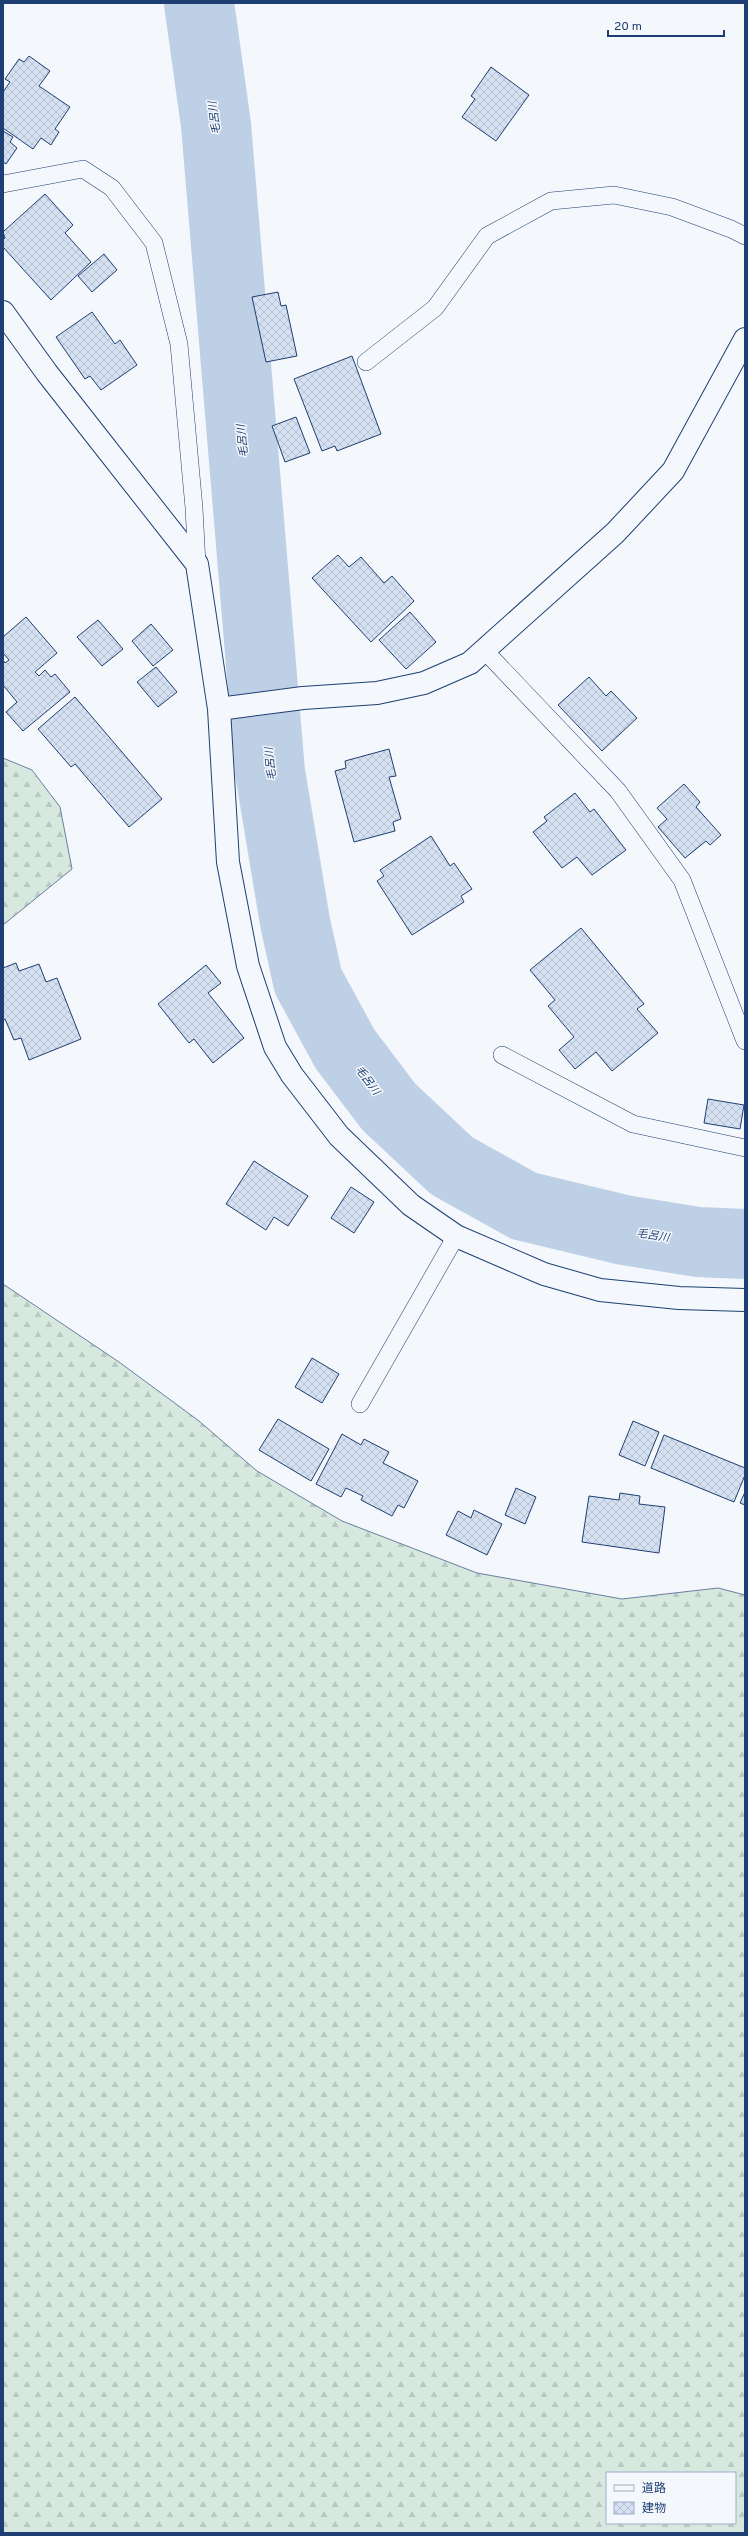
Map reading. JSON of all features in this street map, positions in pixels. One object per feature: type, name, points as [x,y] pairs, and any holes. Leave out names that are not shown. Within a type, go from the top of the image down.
[{"type":"street","points":[[3,312],[47,373],[197,564],[219,709],[228,862],[248,966],[274,1047],[292,1075],[339,1136],[411,1205],[456,1236],[544,1274],[600,1290],[679,1298],[745,1300]]},
{"type":"street","points":[[219,709],[304,698],[377,693],[424,683],[470,663],[615,533],[673,471],[745,339]]},
{"type":"lane","points":[[3,184],[83,169],[112,188],[154,243],[178,344],[194,508],[197,564]]},
{"type":"lane","points":[[366,362],[435,308],[487,236],[551,201],[614,195],[672,207],[731,228],[745,236]]},
{"type":"lane","points":[[485,651],[618,791],[682,880],[745,1041]]},
{"type":"lane","points":[[502,1055],[633,1124],[745,1148]]},
{"type":"lane","points":[[360,1404],[456,1236]]},
{"type":"green space","points":[[3,758],[32,770],[60,807],[72,869],[3,925]]},
{"type":"green space","points":[[3,1284],[119,1362],[199,1421],[257,1471],[342,1521],[477,1573],[622,1599],[718,1588],[745,1595],[745,2533],[3,2533]]},
{"type":"building","points":[[29,56],[50,71],[39,86],[70,107],[55,129],[59,132],[51,145],[41,138],[33,149],[3,128],[3,92],[10,82],[5,79],[19,59],[24,62]]},
{"type":"building","points":[[491,67],[529,95],[496,141],[462,117],[475,99],[471,96]]},
{"type":"building","points":[[3,131],[13,137],[10,142],[17,148],[6,164],[3,162]]},
{"type":"building","points":[[45,194],[73,225],[65,233],[91,262],[51,300],[3,247],[3,240],[5,238],[3,232]]},
{"type":"building","points":[[104,254],[117,270],[92,292],[78,276]]},
{"type":"building","points":[[278,292],[281,306],[286,305],[297,356],[266,362],[252,297]]},
{"type":"building","points":[[92,312],[115,344],[120,340],[137,365],[101,390],[90,376],[85,379],[56,337]]},
{"type":"building","points":[[352,356],[381,434],[337,451],[335,446],[322,451],[294,379]]},
{"type":"building","points":[[296,417],[310,453],[285,462],[272,426]]},
{"type":"building","points":[[338,555],[349,567],[361,557],[384,583],[392,576],[414,601],[371,642],[312,578]]},
{"type":"building","points":[[410,612],[436,642],[406,669],[379,640]]},
{"type":"building","points":[[26,617],[57,653],[35,672],[39,676],[45,670],[51,677],[55,674],[70,692],[23,731],[6,712],[17,702],[3,685],[3,660],[5,663],[9,660],[3,653],[3,637]]},
{"type":"building","points":[[98,620],[123,649],[102,666],[77,637]]},
{"type":"building","points":[[151,624],[173,650],[153,666],[132,641]]},
{"type":"building","points":[[156,667],[177,692],[158,707],[137,682]]},
{"type":"building","points":[[589,677],[606,696],[611,691],[637,718],[602,751],[558,705]]},
{"type":"building","points":[[75,697],[162,799],[129,827],[75,764],[71,767],[38,729]]},
{"type":"building","points":[[389,749],[396,776],[389,777],[401,819],[393,822],[395,831],[354,842],[335,771],[346,768],[345,761]]},
{"type":"building","points":[[684,784],[700,802],[696,807],[721,835],[710,845],[706,841],[685,858],[658,827],[667,819],[657,808]]},
{"type":"building","points":[[575,793],[590,812],[594,809],[626,850],[592,875],[577,857],[562,868],[533,832],[547,821],[544,817]]},
{"type":"building","points":[[431,836],[450,866],[454,863],[472,889],[461,896],[464,902],[412,935],[377,881],[384,876],[380,870]]},
{"type":"building","points":[[581,928],[644,1004],[637,1009],[658,1033],[612,1071],[596,1052],[575,1069],[559,1050],[574,1037],[548,1006],[555,1000],[530,970]]},
{"type":"building","points":[[16,963],[19,971],[39,964],[46,982],[57,978],[81,1039],[29,1060],[21,1038],[14,1040],[5,1019],[3,1020],[3,968]]},
{"type":"building","points":[[206,965],[221,983],[208,993],[244,1038],[213,1063],[194,1039],[189,1043],[158,1004]]},
{"type":"building","points":[[708,1099],[744,1105],[740,1129],[704,1123]]},
{"type":"building","points":[[254,1161],[308,1196],[288,1226],[274,1217],[266,1230],[226,1204]]},
{"type":"building","points":[[351,1187],[374,1202],[354,1233],[331,1218]]},
{"type":"building","points":[[312,1358],[339,1374],[322,1403],[295,1387]]},
{"type":"building","points":[[278,1419],[329,1449],[311,1481],[259,1450]]},
{"type":"building","points":[[633,1421],[659,1432],[645,1466],[619,1455]]},
{"type":"building","points":[[342,1434],[361,1445],[364,1439],[389,1452],[383,1463],[418,1481],[404,1508],[398,1505],[392,1516],[361,1500],[363,1496],[346,1488],[341,1497],[316,1484]]},
{"type":"building","points":[[664,1435],[745,1468],[745,1475],[734,1502],[651,1468]]},
{"type":"building","points":[[516,1488],[536,1497],[525,1524],[505,1515]]},
{"type":"building","points":[[745,1492],[745,1505],[740,1503]]},
{"type":"building","points":[[620,1493],[640,1496],[639,1504],[665,1507],[659,1553],[582,1542],[589,1496],[619,1500]]},
{"type":"building","points":[[474,1510],[502,1524],[487,1555],[446,1535],[458,1511],[471,1518]]},
{"type":"waterway","name":"毛呂川","points":[[199,3],[216,125],[270,772],[295,922],[308,981],[345,1049],[389,1107],[452,1166],[524,1206],[624,1230],[698,1242],[745,1244]]}]
